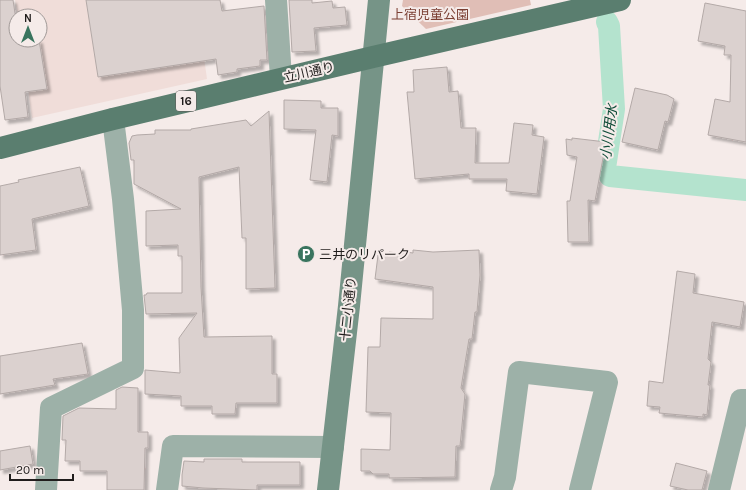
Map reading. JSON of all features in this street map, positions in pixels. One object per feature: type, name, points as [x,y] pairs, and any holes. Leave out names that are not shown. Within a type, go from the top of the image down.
[{"type":"main road","name":"立川通り","points":[[0,148],[112,118],[373,56],[620,0]]},
{"type":"street","points":[[276,0],[281,78]]},
{"type":"street","name":"十二小通り","points":[[328,490],[349,306],[379,0]]},
{"type":"street","points":[[46,490],[51,408],[133,368],[133,310],[123,199],[112,118]]},
{"type":"street","points":[[501,490],[505,477],[519,372],[607,382],[580,490]]},
{"type":"street","points":[[719,490],[740,400],[746,400]]},
{"type":"street","points":[[167,490],[173,446],[332,447]]},
{"type":"shaded area","points":[[15,0],[196,0],[207,79],[32,118],[22,48],[48,48],[48,8],[16,8]]},
{"type":"green space","name":"上宿児童公園","points":[[403,0],[530,0],[531,5],[426,29],[402,6]]},
{"type":"building","points":[[0,0],[13,0],[14,8],[8,8],[8,48],[40,48],[47,89],[25,92],[28,117],[5,120],[0,86]]},
{"type":"building","points":[[86,0],[220,0],[222,11],[264,6],[267,60],[260,60],[260,66],[237,69],[237,72],[218,75],[216,59],[98,77]]},
{"type":"building","points":[[289,0],[312,0],[312,3],[332,1],[333,8],[345,7],[347,25],[314,28],[316,51],[292,52]]},
{"type":"building","points":[[705,3],[746,11],[746,142],[708,135],[715,99],[730,102],[731,55],[724,55],[725,46],[698,41]]},
{"type":"building","points":[[447,67],[449,92],[458,91],[461,128],[476,128],[475,163],[509,163],[514,123],[533,125],[532,135],[544,137],[537,194],[506,191],[507,179],[469,179],[469,174],[415,179],[407,92],[414,92],[413,70]]},
{"type":"building","points":[[635,88],[667,95],[674,99],[668,122],[665,121],[658,150],[622,142]]},
{"type":"building","points":[[284,100],[321,101],[321,108],[338,108],[338,136],[332,135],[327,182],[310,180],[316,130],[284,129]]},
{"type":"building","points":[[269,111],[275,288],[246,289],[246,238],[242,238],[239,167],[199,177],[201,287],[204,337],[272,336],[272,374],[277,374],[277,403],[236,403],[235,414],[212,414],[212,406],[181,406],[181,396],[145,394],[145,370],[180,373],[179,338],[197,313],[146,314],[144,295],[147,293],[182,293],[182,256],[178,256],[178,245],[146,246],[146,211],[181,209],[134,184],[134,160],[131,160],[129,143],[132,136],[155,134],[155,130],[191,130],[246,120],[251,126]]},
{"type":"building","points":[[572,138],[606,142],[595,201],[588,200],[589,242],[568,242],[567,201],[570,201],[577,157],[567,155],[566,139],[572,140]]},
{"type":"building","points":[[80,167],[89,206],[32,219],[36,250],[0,255],[0,186],[19,182],[18,180]]},
{"type":"building","points":[[413,250],[433,252],[479,250],[480,275],[477,312],[475,312],[472,339],[469,339],[461,388],[465,394],[460,446],[456,446],[455,477],[389,478],[389,474],[373,474],[370,471],[361,471],[361,449],[390,450],[391,413],[366,412],[368,347],[380,347],[381,318],[433,319],[433,287],[375,279],[378,255],[388,256],[389,252],[406,254],[406,252],[413,253]]},
{"type":"building","points":[[677,271],[695,274],[693,293],[744,302],[740,327],[712,322],[708,359],[711,362],[708,385],[710,385],[707,415],[703,414],[703,417],[659,413],[660,407],[647,406],[649,381],[663,383]]},
{"type":"building","points":[[82,343],[88,374],[53,379],[55,385],[0,394],[0,356]]},
{"type":"building","points":[[122,387],[138,388],[138,432],[148,432],[148,448],[145,448],[144,490],[107,490],[107,471],[80,471],[80,461],[65,461],[66,440],[62,440],[63,416],[79,408],[116,409],[116,390]]},
{"type":"building","points":[[30,446],[33,464],[0,470],[0,451]]},
{"type":"building","points":[[204,459],[242,459],[242,462],[300,462],[300,485],[257,485],[257,490],[182,486],[184,461],[204,462]]},
{"type":"building","points":[[676,463],[707,471],[702,490],[688,490],[670,486]]},
{"type":"waterway","name":"小川用水","points":[[607,22],[609,26],[614,109],[605,168],[610,176],[746,190]]},
{"type":"place","name":"三井のリパーク","points":[[306,254]]}]
